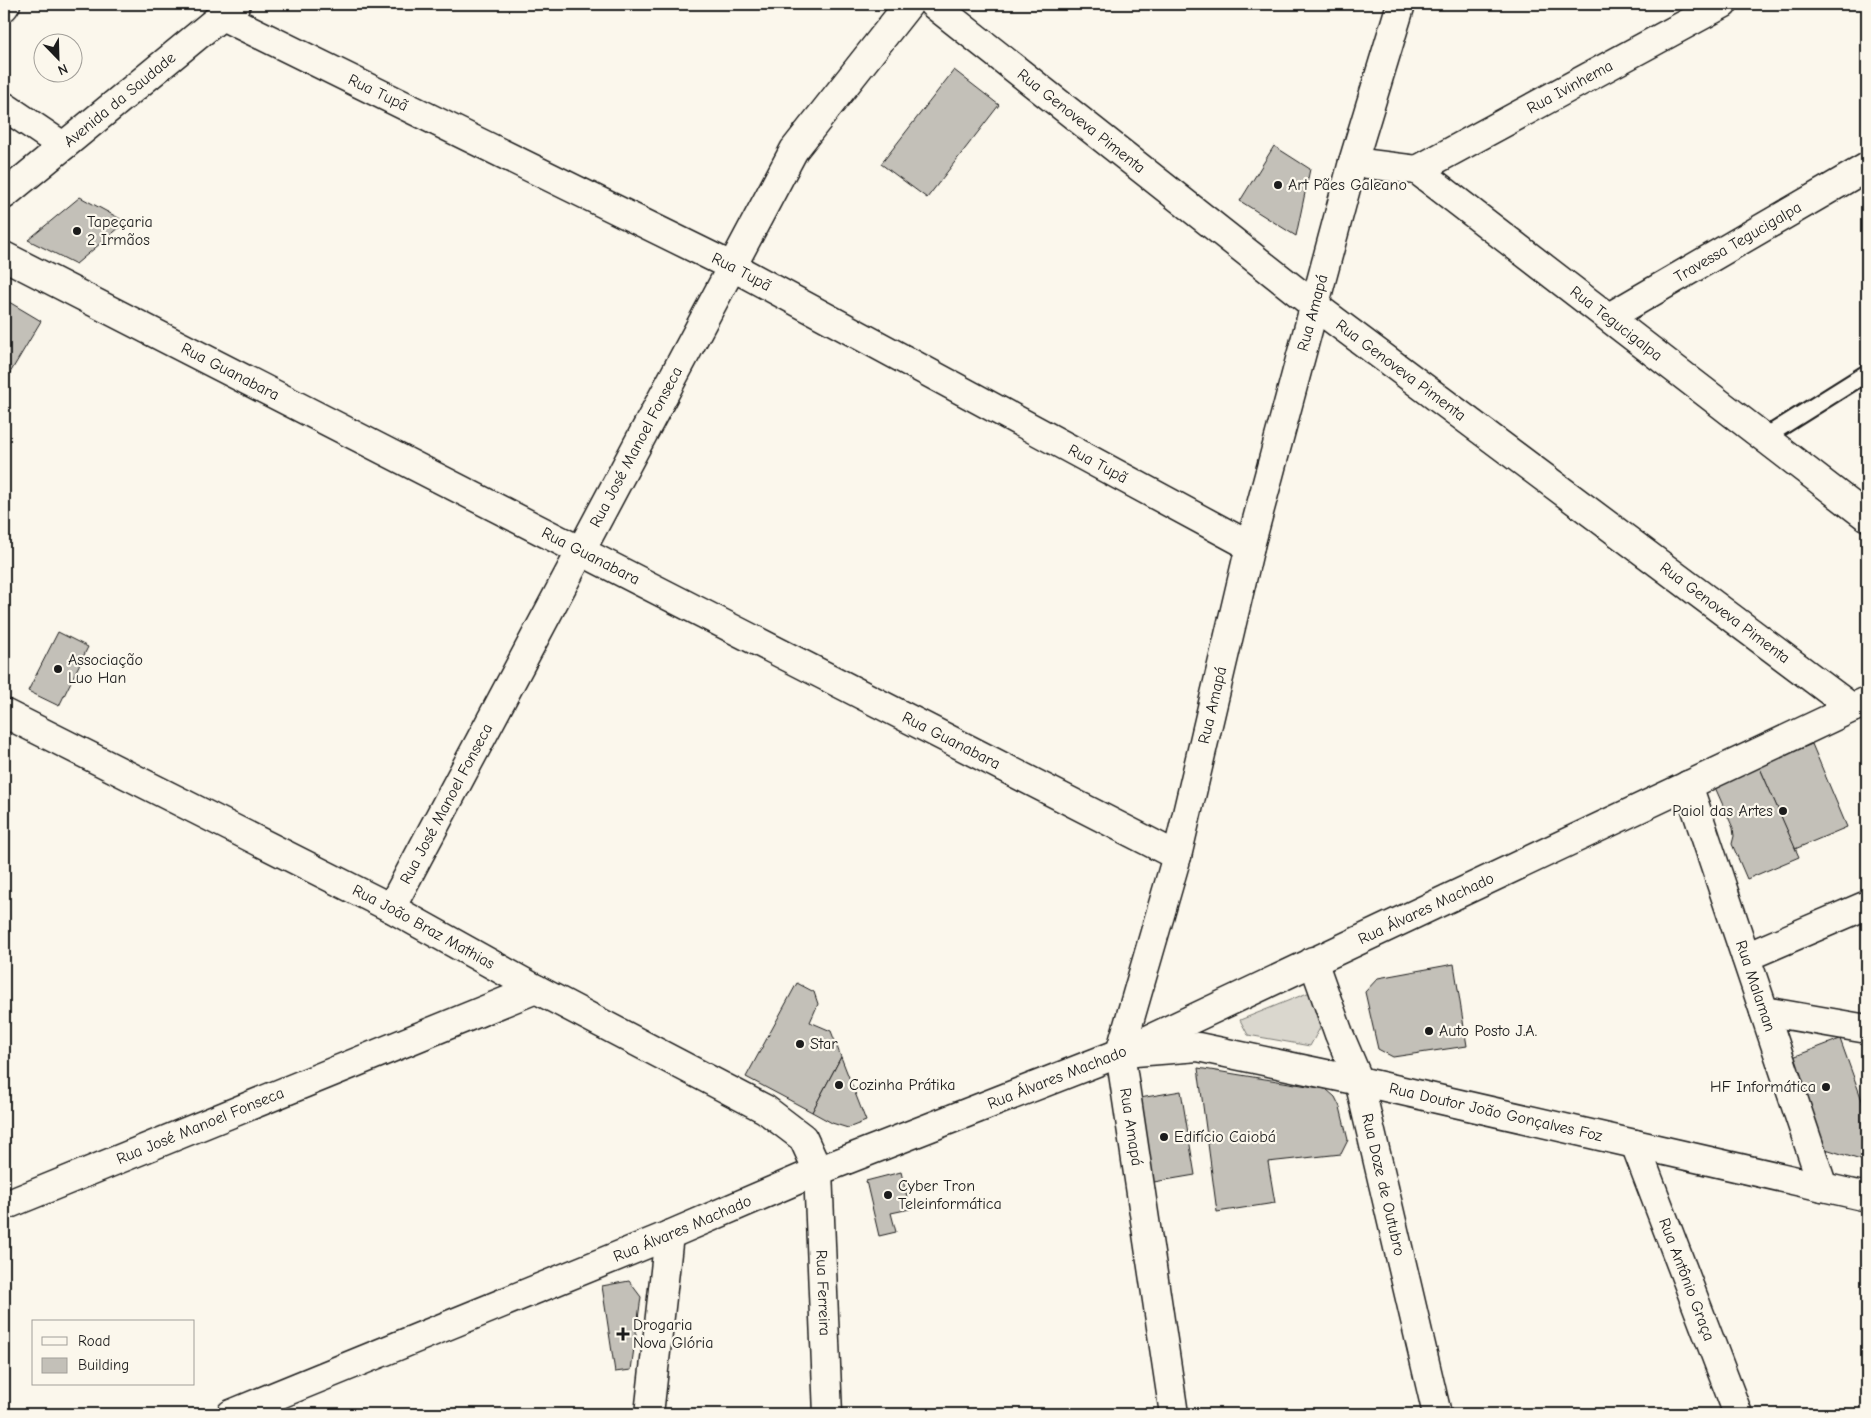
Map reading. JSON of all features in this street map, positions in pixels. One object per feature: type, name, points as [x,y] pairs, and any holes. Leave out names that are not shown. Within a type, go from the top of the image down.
[{"type":"street","name":"Rua José Manoel Fonseca","points":[[391,908],[794,150],[908,4]]},
{"type":"street","name":"Rua Genoveva Pimenta","points":[[933,4],[1315,306],[1860,704]]},
{"type":"street","name":"Rua Amapá","points":[[1174,1414],[1120,1053],[1177,856],[1250,546],[1352,162],[1401,4]]},
{"type":"street","name":"Rua Ivinhema","points":[[1417,170],[1723,4]]},
{"type":"street","name":"Rua Tupã","points":[[229,10],[733,267],[1250,546]]},
{"type":"street","name":"Avenida da Saudade","points":[[4,195],[229,10]]},
{"type":"street","points":[[4,106],[63,146]]},
{"type":"street","points":[[1352,162],[1417,170]]},
{"type":"street","name":"Travessa Tegucigalpa","points":[[1609,317],[1867,167]]},
{"type":"street","name":"Rua Tegucigalpa","points":[[1417,170],[1867,517]]},
{"type":"street","name":"Rua Guanabara","points":[[4,256],[1177,856]]},
{"type":"street","name":"Rua Álvares Machado","points":[[231,1414],[263,1408],[818,1171],[1120,1053],[1860,704]]},
{"type":"street","name":"Rua João Braz Mathias","points":[[4,713],[391,908],[536,989],[765,1109],[803,1138],[818,1171]]},
{"type":"street","name":"Rua Malaman","points":[[1688,785],[1824,1187]]},
{"type":"street","points":[[1746,957],[1867,905]]},
{"type":"street","name":"Rua Doze de Outubro","points":[[1313,961],[1339,1034],[1359,1081],[1436,1414]]},
{"type":"street","name":"Rua José Manoel Fonseca","points":[[4,1206],[536,989]]},
{"type":"street","points":[[1764,1011],[1867,1029]]},
{"type":"street","name":"Rua Doutor João Gonçalves Foz","points":[[1120,1053],[1198,1048],[1359,1081],[1867,1197]]},
{"type":"street","name":"Rua Antônio Graça","points":[[1635,1144],[1738,1414]]},
{"type":"street","name":"Rua Ferreira","points":[[818,1171],[828,1414]]},
{"type":"street","points":[[648,1414],[669,1234]]},
{"type":"lane","points":[[1765,437],[1867,372]]},
{"type":"shaded area","points":[[1310,992],[1320,1028],[1310,1046],[1248,1035],[1240,1020]]},
{"type":"building","points":[[954,70],[999,105],[927,198],[881,164]]},
{"type":"building","name":"Art Pães Galeano","points":[[1274,146],[1310,169],[1296,236],[1240,201]]},
{"type":"building","name":"Tapeçaria 2 Irmãos","points":[[80,197],[126,222],[76,264],[28,240]]},
{"type":"building","points":[[4,299],[41,321],[10,373],[4,369]]},
{"type":"building","name":"Associação Luo Han","points":[[58,632],[88,647],[59,706],[28,691]]},
{"type":"building","points":[[1812,744],[1847,827],[1795,849],[1759,766]]},
{"type":"building","points":[[1759,766],[1799,857],[1747,879],[1732,844],[1733,828],[1714,785]]},
{"type":"building","points":[[1454,964],[1467,1046],[1393,1057],[1378,1049],[1365,992],[1378,978]]},
{"type":"building","name":"Star","points":[[797,983],[814,992],[818,1004],[810,1022],[831,1031],[841,1057],[812,1112],[746,1077]]},
{"type":"building","name":"HF Informática","points":[[1840,1039],[1867,1114],[1867,1162],[1813,1145],[1785,1060]]},
{"type":"building","name":"Cozinha Prátika","points":[[841,1057],[866,1121],[848,1128],[832,1123],[812,1112]]},
{"type":"building","points":[[1198,1068],[1326,1089],[1335,1097],[1340,1107],[1348,1140],[1341,1154],[1268,1162],[1275,1203],[1217,1212]]},
{"type":"building","name":"Edifício Caiobá","points":[[1181,1091],[1195,1175],[1148,1183],[1134,1099]]},
{"type":"building","name":"Cyber Tron Teleinformática","points":[[901,1172],[910,1209],[891,1213],[896,1232],[879,1236],[866,1181]]},
{"type":"building","name":"Drogaria Nova Glória","points":[[629,1281],[641,1297],[631,1370],[615,1372],[602,1286]]},
{"type":"place","name":"Art Pães Galeano","points":[[1278,185]]},
{"type":"place","name":"Tapeçaria 2 Irmãos","points":[[77,231]]},
{"type":"place","name":"Associação Luo Han","points":[[58,669]]},
{"type":"place","name":"Paiol das Artes","points":[[1783,811]]},
{"type":"place","name":"Auto Posto J.A.","points":[[1429,1031]]},
{"type":"place","name":"Star","points":[[800,1044]]},
{"type":"place","name":"Cozinha Prátika","points":[[839,1085]]},
{"type":"place","name":"HF Informática","points":[[1826,1087]]},
{"type":"place","name":"Edifício Caiobá","points":[[1164,1137]]},
{"type":"place","name":"Cyber Tron Teleinformática","points":[[888,1195]]},
{"type":"place","name":"Drogaria Nova Glória","points":[[623,1334]]}]
